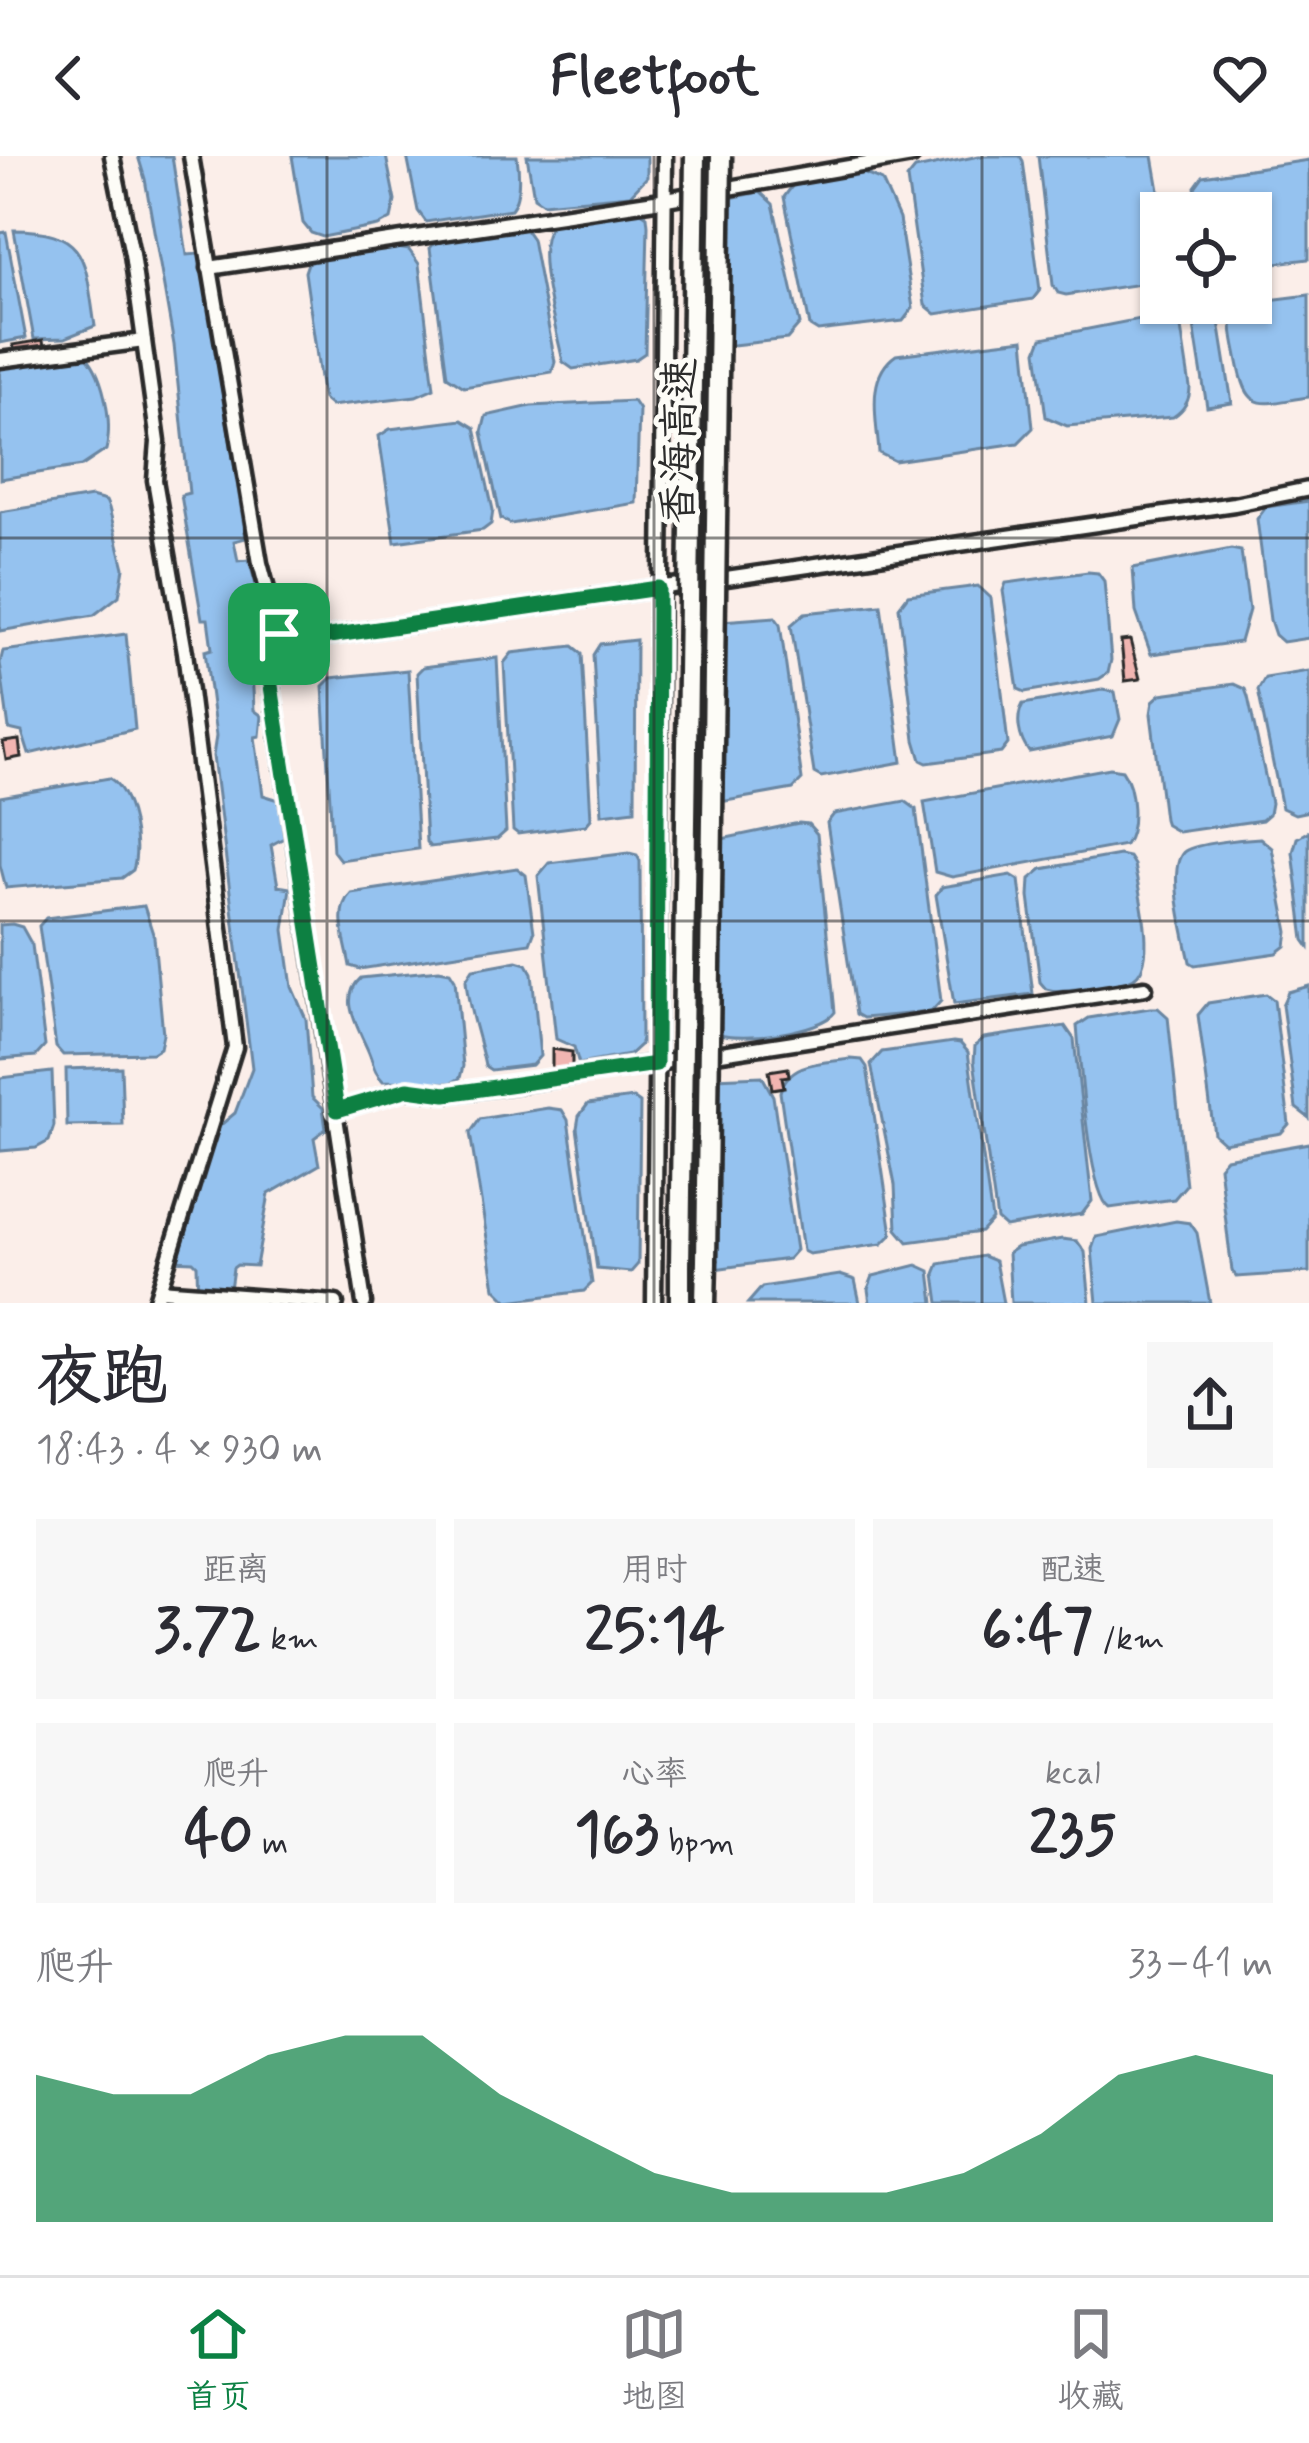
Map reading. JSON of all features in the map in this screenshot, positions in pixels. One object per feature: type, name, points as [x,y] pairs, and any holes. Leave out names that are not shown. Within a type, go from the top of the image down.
[{"type":"highway","name":"香海高速","points":[[680,1303],[694,156]]},
{"type":"highway","name":"香海高速","points":[[705,1303],[721,156]]},
{"type":"street","points":[[112,156],[144,340],[158,442],[154,481],[185,652],[235,1047],[157,1296],[335,1303]]},
{"type":"street","points":[[191,156],[260,563],[279,634],[269,673],[364,1303]]},
{"type":"street","points":[[654,1303],[665,156]]},
{"type":"street","points":[[209,268],[664,200],[912,156]]},
{"type":"street","points":[[0,360],[144,340]]},
{"type":"street","points":[[279,634],[302,640],[1309,490]]},
{"type":"street","points":[[337,1110],[408,1089],[446,1094],[1145,988]]},
{"type":"water","points":[[138,156],[172,156],[187,255],[200,254],[246,538],[234,541],[238,561],[249,560],[268,627],[261,668],[252,669],[254,710],[262,716],[260,736],[255,737],[263,795],[279,800],[284,838],[271,845],[278,886],[290,888],[284,930],[292,987],[306,1019],[312,1097],[323,1108],[326,1129],[314,1138],[319,1165],[269,1194],[256,1266],[233,1268],[228,1303],[198,1303],[197,1265],[172,1260],[205,1138],[235,1113],[252,1068],[213,756],[216,736],[205,651],[212,649],[208,619],[202,619],[181,495],[189,493],[174,345]]},
{"type":"water","points":[[292,156],[386,156],[395,201],[391,219],[323,237],[311,233],[303,223]]},
{"type":"water","points":[[407,156],[517,156],[514,204],[511,209],[426,222],[418,211]]},
{"type":"water","points":[[527,156],[647,156],[647,177],[630,195],[543,203],[534,197]]},
{"type":"water","points":[[979,156],[1020,156],[1023,161],[1040,290],[1033,299],[936,314],[925,305],[907,179],[915,169]]},
{"type":"water","points":[[1038,156],[1153,156],[1159,192],[1140,192],[1140,284],[1066,295],[1053,285]]},
{"type":"water","points":[[1309,160],[1309,259],[1272,263],[1272,192],[1196,192],[1203,176]]},
{"type":"water","points":[[863,173],[882,181],[899,219],[913,308],[903,321],[818,331],[810,326],[784,197],[793,185]]},
{"type":"water","points":[[760,192],[773,204],[800,324],[787,339],[724,346],[725,199]]},
{"type":"water","points":[[637,209],[647,216],[648,225],[645,353],[636,359],[573,369],[563,362],[551,311],[544,268],[546,234],[553,224],[569,217]]},
{"type":"water","points":[[525,229],[532,239],[555,362],[552,372],[464,387],[447,376],[430,248],[437,240]]},
{"type":"water","points":[[14,230],[57,236],[79,254],[95,326],[65,338],[34,339]]},
{"type":"water","points":[[6,232],[26,338],[0,343],[0,233]]},
{"type":"water","points":[[392,247],[409,250],[419,264],[434,388],[416,396],[331,406],[323,399],[305,272],[309,260]]},
{"type":"water","points":[[1309,295],[1309,397],[1260,402],[1252,398],[1242,379],[1232,324],[1272,324],[1272,300]]},
{"type":"water","points":[[1140,319],[1140,324],[1179,324],[1188,400],[1173,417],[1067,426],[1046,417],[1037,351],[1042,338]]},
{"type":"water","points":[[1194,324],[1219,324],[1232,403],[1207,407]]},
{"type":"water","points":[[1024,339],[1033,428],[1018,443],[895,461],[879,453],[876,387],[886,364],[896,355]]},
{"type":"water","points":[[81,351],[96,371],[105,397],[106,450],[82,466],[0,479],[0,363]]},
{"type":"water","points":[[633,401],[639,410],[636,503],[511,524],[501,519],[482,432],[486,416],[531,406]]},
{"type":"water","points":[[462,420],[475,428],[493,510],[491,524],[483,530],[395,542],[379,436],[390,429]]},
{"type":"water","points":[[91,497],[106,501],[109,508],[124,568],[119,596],[94,615],[0,631],[0,512]]},
{"type":"water","points":[[1309,501],[1309,638],[1283,642],[1270,620],[1257,519],[1266,507]]},
{"type":"water","points":[[1241,551],[1249,610],[1240,642],[1151,654],[1136,612],[1133,568]]},
{"type":"water","points":[[1098,573],[1104,581],[1108,673],[1099,679],[1025,692],[1018,689],[1003,591],[1006,583]]},
{"type":"water","points":[[978,586],[991,598],[1008,744],[1001,753],[927,763],[921,760],[915,740],[899,607],[908,595]]},
{"type":"water","points":[[881,605],[902,762],[821,777],[814,773],[791,625],[805,613]]},
{"type":"water","points":[[775,617],[780,624],[802,780],[793,789],[715,803],[722,621]]},
{"type":"water","points":[[126,634],[135,729],[29,754],[22,732],[9,729],[0,663],[3,651]]},
{"type":"water","points":[[636,640],[635,810],[602,814],[593,655],[600,644]]},
{"type":"water","points":[[573,646],[582,653],[591,819],[586,825],[518,834],[513,830],[504,663],[512,653]]},
{"type":"water","points":[[497,658],[506,831],[497,839],[430,847],[426,842],[417,673],[423,667]]},
{"type":"water","points":[[408,670],[418,849],[340,860],[333,851],[323,686],[331,678]]},
{"type":"water","points":[[1309,671],[1309,811],[1295,814],[1282,808],[1258,690],[1265,678]]},
{"type":"water","points":[[1234,684],[1245,689],[1248,697],[1271,803],[1269,814],[1262,820],[1178,832],[1164,819],[1153,701],[1161,694]]},
{"type":"water","points":[[1102,690],[1115,692],[1120,719],[1113,736],[1029,752],[1019,728],[1023,704]]},
{"type":"water","points":[[1110,768],[1122,770],[1132,797],[1133,819],[1125,845],[952,877],[935,872],[924,802]]},
{"type":"water","points":[[109,778],[124,795],[133,820],[133,870],[122,878],[6,888],[0,865],[0,797]]},
{"type":"water","points":[[905,801],[916,809],[941,1001],[931,1012],[863,1018],[856,1014],[827,823],[834,814]]},
{"type":"water","points":[[808,824],[817,834],[835,1012],[814,1025],[780,1033],[717,1033],[717,840]]},
{"type":"water","points":[[1309,831],[1309,947],[1304,940],[1293,852],[1297,838]]},
{"type":"water","points":[[1260,838],[1272,848],[1288,932],[1286,946],[1277,953],[1195,965],[1190,962],[1178,904],[1179,859],[1185,851],[1200,846]]},
{"type":"water","points":[[629,853],[640,861],[641,1044],[629,1055],[579,1064],[574,1047],[556,1039],[538,876],[549,863]]},
{"type":"water","points":[[1129,857],[1134,865],[1143,909],[1146,945],[1139,973],[1113,985],[1046,989],[1040,982],[1030,879],[1042,869]]},
{"type":"water","points":[[517,868],[526,875],[534,932],[530,943],[360,969],[350,966],[342,918],[351,893]]},
{"type":"water","points":[[1011,875],[1019,880],[1033,994],[954,1004],[936,895],[942,887]]},
{"type":"water","points":[[144,906],[154,937],[163,1034],[160,1048],[152,1053],[63,1055],[56,1047],[39,926],[46,918]]},
{"type":"water","points":[[0,925],[22,927],[32,945],[45,1046],[36,1056],[0,1059]]},
{"type":"water","points":[[517,961],[527,964],[532,973],[540,1056],[532,1065],[491,1070],[485,1066],[466,980],[473,969]]},
{"type":"water","points":[[450,972],[455,980],[463,1066],[460,1078],[451,1083],[383,1081],[353,1015],[354,986],[361,978]]},
{"type":"water","points":[[1309,986],[1309,1118],[1296,1108],[1282,1005],[1288,992]]},
{"type":"water","points":[[1266,994],[1274,1000],[1289,1124],[1281,1133],[1224,1143],[1214,1134],[1198,1015],[1208,1003]]},
{"type":"water","points":[[1150,1008],[1168,1017],[1186,1185],[1174,1199],[1110,1208],[1102,1197],[1091,1152],[1077,1026],[1089,1018]]},
{"type":"water","points":[[1065,1026],[1074,1039],[1092,1201],[1082,1214],[1005,1227],[997,1220],[975,1046],[984,1038]]},
{"type":"water","points":[[953,1042],[968,1052],[992,1220],[981,1232],[908,1242],[897,1229],[895,1185],[871,1064],[882,1052]]},
{"type":"water","points":[[862,1060],[867,1067],[892,1234],[882,1244],[809,1254],[803,1251],[780,1092],[799,1069]]},
{"type":"water","points":[[121,1067],[123,1125],[67,1126],[66,1069]]},
{"type":"water","points":[[52,1072],[54,1126],[49,1141],[36,1148],[0,1151],[0,1078]]},
{"type":"water","points":[[762,1076],[773,1096],[796,1250],[788,1259],[714,1269],[715,1078]]},
{"type":"water","points":[[633,1098],[640,1103],[638,1264],[631,1272],[597,1269],[579,1116],[588,1104]]},
{"type":"water","points":[[562,1110],[568,1120],[592,1283],[584,1291],[508,1301],[495,1288],[470,1133],[480,1119]]},
{"type":"water","points":[[1309,1143],[1309,1272],[1237,1277],[1232,1271],[1219,1166],[1226,1158]]},
{"type":"water","points":[[1176,1221],[1190,1223],[1197,1233],[1210,1303],[1097,1303],[1092,1249],[1096,1237]]},
{"type":"water","points":[[1062,1239],[1077,1241],[1085,1252],[1090,1303],[1011,1303],[1008,1253]]},
{"type":"water","points":[[983,1256],[995,1261],[1003,1303],[939,1303],[935,1274],[939,1264]]},
{"type":"water","points":[[917,1265],[930,1271],[934,1303],[870,1303],[873,1276]]},
{"type":"water","points":[[840,1275],[855,1280],[860,1303],[748,1303],[762,1287]]},
{"type":"building","points":[[43,340],[44,347],[15,352],[13,345]]},
{"type":"building","points":[[1130,640],[1140,679],[1125,681],[1121,641]]},
{"type":"building","points":[[19,740],[21,757],[6,760],[3,742]]},
{"type":"building","points":[[552,1049],[572,1052],[572,1070],[552,1071]]},
{"type":"building","points":[[788,1068],[789,1076],[782,1077],[784,1087],[772,1089],[769,1071]]},
{"type":"route","points":[[658,588],[656,1064],[446,1094],[408,1089],[337,1110],[269,673],[279,634],[302,640],[658,588]]}]
